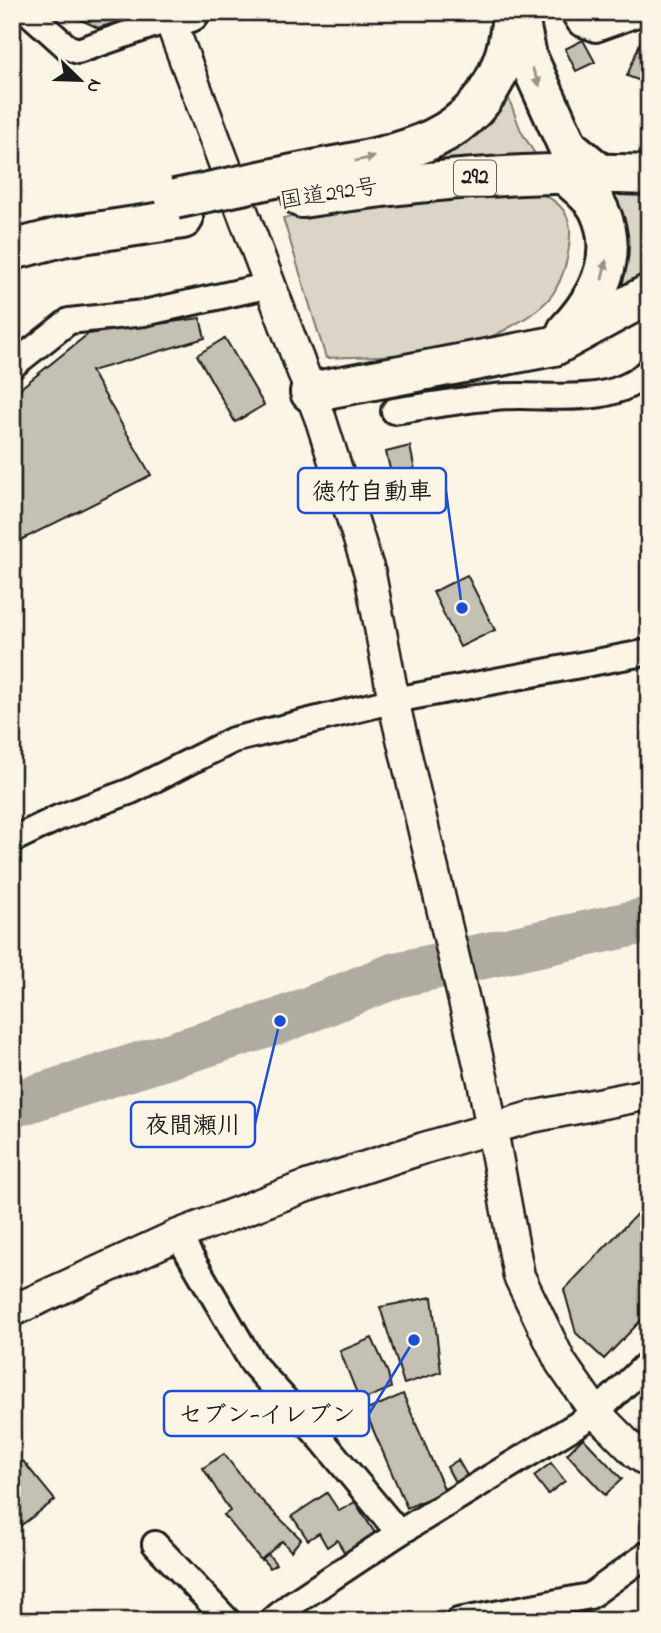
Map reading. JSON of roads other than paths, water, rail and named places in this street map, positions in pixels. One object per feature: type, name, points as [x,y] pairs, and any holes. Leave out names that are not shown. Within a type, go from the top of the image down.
[{"type":"highway","points":[[515,12],[527,56],[599,208],[608,239],[605,275],[589,308],[554,346]]},
{"type":"highway","points":[[12,250],[179,209],[300,186],[420,147],[457,125],[486,95],[503,60],[515,12]]},
{"type":"highway","name":"国道292号","points":[[300,186],[582,174],[649,175]]},
{"type":"highway","points":[[310,392],[554,346],[649,294]]},
{"type":"street","points":[[28,12],[67,47],[78,51],[175,15],[310,392],[370,574],[396,708],[485,1094],[519,1276],[561,1363],[596,1413],[636,1453],[649,1462]]},
{"type":"street","points":[[573,12],[580,23],[596,29],[643,12]]},
{"type":"street","points":[[12,366],[69,321],[144,313],[271,285]]},
{"type":"street","points":[[394,411],[497,397],[590,396],[636,384],[649,370]]},
{"type":"street","points":[[12,840],[58,818],[131,791],[233,740],[396,708],[649,652]]},
{"type":"street","points":[[12,1311],[178,1235],[307,1186],[492,1128],[649,1094]]},
{"type":"street","points":[[178,1235],[253,1364],[322,1440],[399,1533]]},
{"type":"street","points":[[272,1621],[292,1604],[399,1533],[596,1413],[649,1362]]},
{"type":"street","points":[[155,1544],[228,1621]]},
{"type":"street","points":[[458,1621],[535,1609],[590,1596],[649,1553]]},
{"type":"waterway","points":[[12,1105],[280,1021],[396,975],[649,920]]},
{"type":"place","name":"徳竹自動車","points":[[462,608]]},
{"type":"place","name":"夜間瀬川","points":[[280,1021]]},
{"type":"place","name":"セブン-イレブン","points":[[414,1340]]}]
